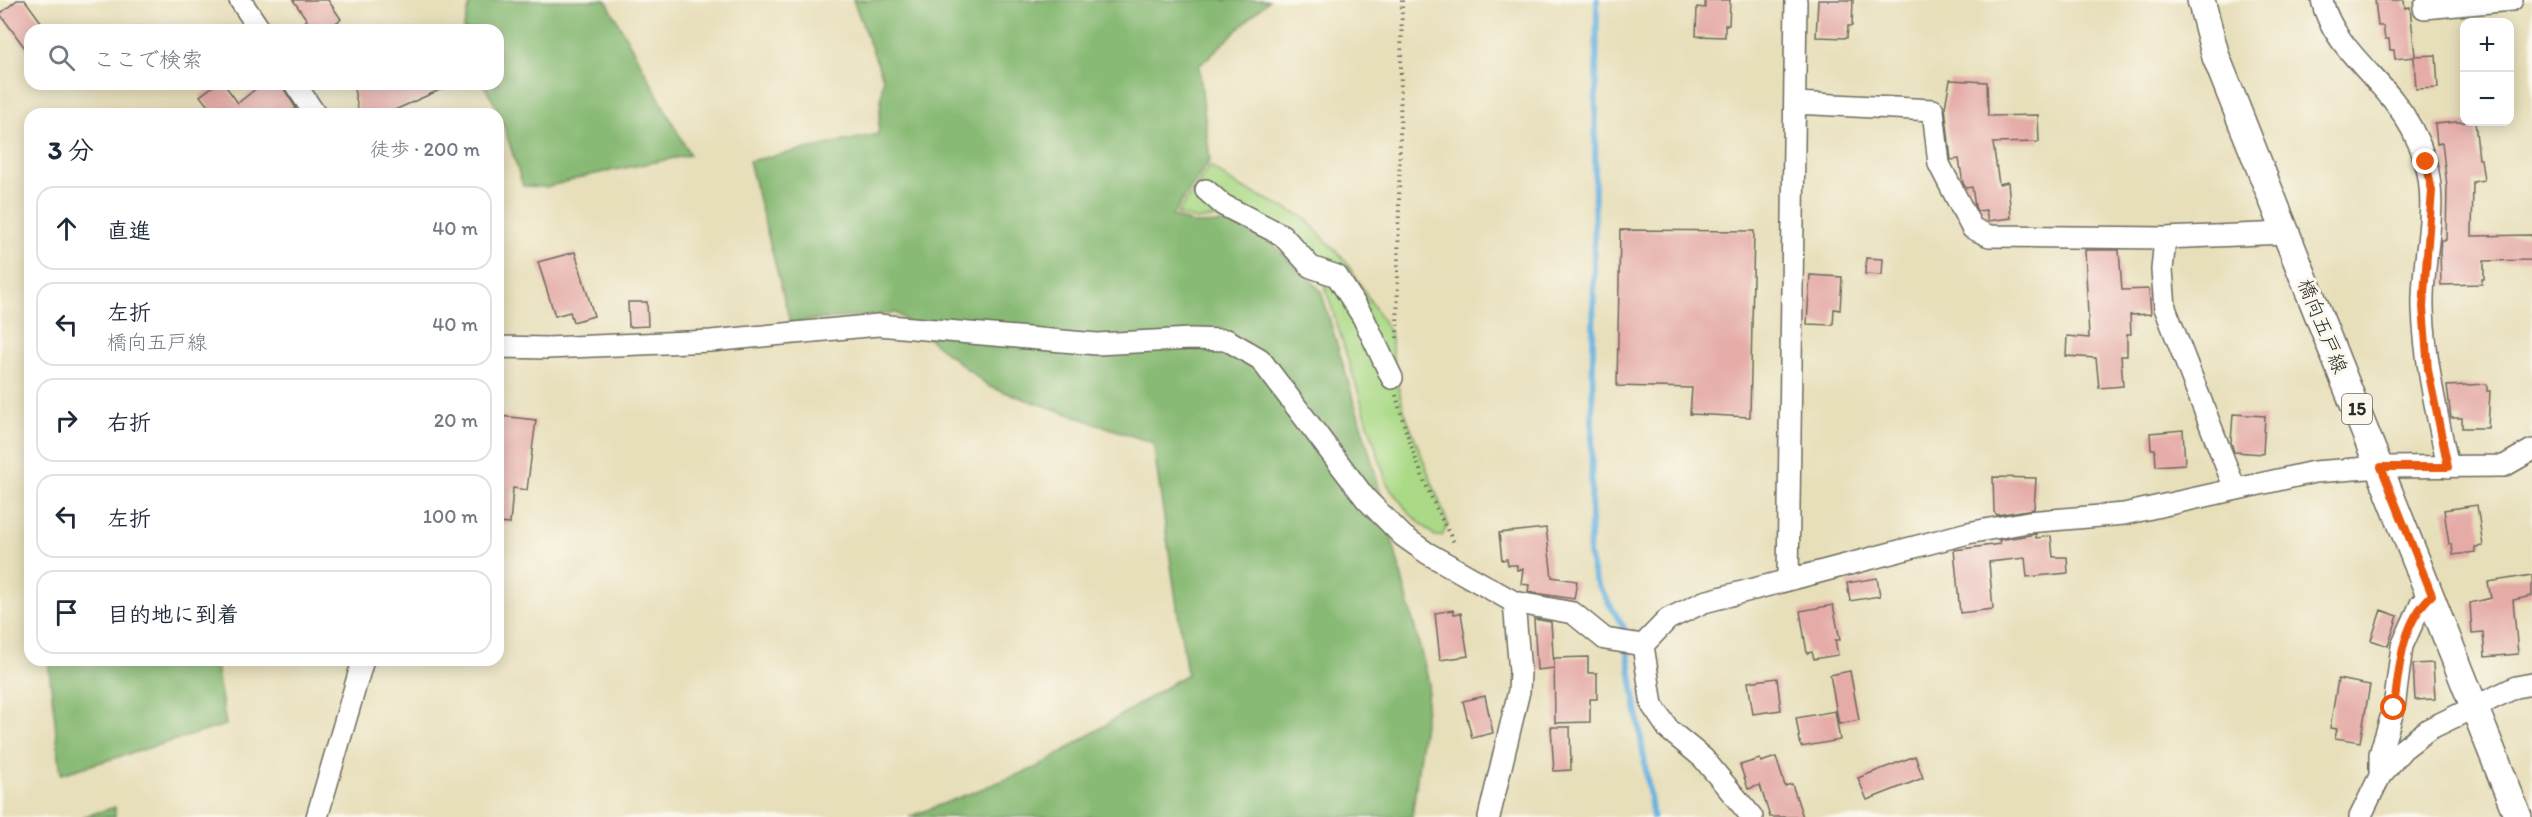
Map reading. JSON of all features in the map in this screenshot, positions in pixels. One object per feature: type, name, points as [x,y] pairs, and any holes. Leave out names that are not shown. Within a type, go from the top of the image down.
[{"type":"main road","name":"橋向五戸線","points":[[2201,0],[2216,57],[2432,595],[2518,817]]},
{"type":"street","points":[[240,0],[256,24]]},
{"type":"street","points":[[1788,580],[1796,0]]},
{"type":"street","points":[[2322,0],[2324,9],[2338,35],[2394,102],[2417,136],[2426,162],[2432,191],[2424,318],[2428,370],[2448,467]]},
{"type":"street","points":[[2424,8],[2512,0]]},
{"type":"street","points":[[300,90],[311,108]]},
{"type":"street","points":[[1795,103],[1933,110],[1939,164],[1972,228],[1989,236],[2165,238],[2285,233]]},
{"type":"street","points":[[1206,190],[1223,205],[1282,235],[1311,267],[1337,276],[1364,317],[1392,378]]},
{"type":"street","points":[[2165,238],[2162,270],[2165,308],[2235,489]]},
{"type":"street","points":[[504,347],[547,348],[711,342],[878,326],[1097,344],[1191,339],[1227,340],[1260,359],[1366,499],[1403,536],[1427,553],[1514,602],[1573,613],[1605,639],[1643,645]]},
{"type":"street","points":[[1643,645],[1668,619],[1704,602],[1968,533],[2028,522],[2124,514],[2314,472],[2381,467],[2504,466],[2532,450]]},
{"type":"street","points":[[2380,776],[2380,754],[2394,708],[2402,646],[2421,604],[2432,595]]},
{"type":"street","points":[[1489,817],[1518,691],[1520,672],[1514,602]]},
{"type":"street","points":[[1643,645],[1652,705],[1669,730],[1703,758],[1752,817]]},
{"type":"street","points":[[317,817],[361,666]]},
{"type":"street","points":[[2360,817],[2380,776],[2403,749],[2429,729],[2516,687],[2532,684]]},
{"type":"path","points":[[1402,0],[1397,337],[1392,378],[1402,422],[1441,519],[1457,548],[1462,571]]},
{"type":"green space","points":[[471,0],[606,0],[690,155],[590,175],[547,187],[523,186],[504,127],[504,108],[497,108],[487,90],[504,90],[504,24],[465,24]]},
{"type":"green space","points":[[853,0],[1269,0],[1199,66],[1210,160],[1172,216],[1195,224],[1225,223],[1264,235],[1321,291],[1373,465],[1429,683],[1412,817],[909,817],[1040,766],[1187,674],[1153,443],[990,387],[896,313],[790,322],[749,161],[878,134],[883,78]]},
{"type":"green space","points":[[1210,166],[1236,185],[1304,217],[1346,262],[1390,332],[1396,379],[1404,410],[1448,524],[1442,536],[1435,536],[1409,513],[1387,484],[1325,286],[1287,248],[1225,217],[1196,220],[1177,214]]},
{"type":"green space","points":[[49,666],[216,666],[226,725],[61,774]]},
{"type":"green space","points":[[115,807],[115,817],[82,817]]},
{"type":"building","points":[[17,0],[25,0],[43,24],[24,24],[24,47],[0,14]]},
{"type":"building","points":[[293,0],[328,0],[341,19],[334,24],[301,24],[307,20]]},
{"type":"building","points":[[1705,0],[1730,0],[1729,25],[1725,25],[1725,37],[1696,36],[1697,7],[1705,8]]},
{"type":"building","points":[[1818,0],[1853,0],[1852,26],[1848,26],[1847,38],[1816,37]]},
{"type":"building","points":[[2375,0],[2404,0],[2405,8],[2410,7],[2415,56],[2436,55],[2438,88],[2416,89],[2414,57],[2395,59],[2394,50],[2390,50],[2389,39],[2385,39],[2383,26],[2378,26]]},
{"type":"building","points":[[1950,80],[1987,82],[1988,116],[2038,115],[2039,142],[1993,143],[1999,184],[2008,182],[2011,218],[1988,221],[1986,210],[1977,211],[1972,187],[1966,188],[1963,183],[1959,159],[1951,160],[1945,107]]},
{"type":"building","points":[[208,90],[228,90],[238,103],[254,90],[285,90],[296,108],[209,108],[200,96]]},
{"type":"building","points":[[354,90],[440,90],[399,108],[358,108]]},
{"type":"building","points":[[2460,122],[2460,126],[2475,126],[2484,180],[2473,182],[2472,236],[2532,235],[2532,260],[2484,261],[2482,284],[2441,285],[2440,252],[2441,240],[2446,240],[2447,186],[2442,143],[2437,144],[2435,124]]},
{"type":"building","points":[[1620,230],[1754,231],[1750,417],[1690,414],[1692,388],[1617,386]]},
{"type":"building","points":[[2085,250],[2119,250],[2122,290],[2149,289],[2151,314],[2130,315],[2131,334],[2127,334],[2127,356],[2121,356],[2123,386],[2099,388],[2096,358],[2066,356],[2067,336],[2089,338]]},
{"type":"building","points":[[575,252],[594,316],[573,322],[570,312],[555,316],[538,262]]},
{"type":"building","points":[[1866,258],[1883,259],[1882,275],[1865,274]]},
{"type":"building","points":[[1810,275],[1842,277],[1840,310],[1834,309],[1833,325],[1807,324]]},
{"type":"building","points":[[628,302],[647,302],[648,326],[629,327]]},
{"type":"building","points":[[2487,384],[2487,391],[2490,391],[2488,428],[2462,428],[2462,418],[2451,418],[2447,386]]},
{"type":"building","points":[[2233,414],[2265,416],[2263,454],[2234,452],[2231,442]]},
{"type":"building","points":[[504,416],[536,420],[527,490],[513,488],[510,524],[504,524]]},
{"type":"building","points":[[2183,430],[2185,464],[2156,466],[2155,449],[2151,449],[2150,433]]},
{"type":"building","points":[[1993,477],[2036,478],[2034,509],[1997,515],[1994,512]]},
{"type":"building","points":[[2477,505],[2483,546],[2475,547],[2475,552],[2453,555],[2444,510]]},
{"type":"building","points":[[1546,528],[1552,577],[1577,581],[1574,599],[1528,592],[1529,585],[1521,584],[1523,569],[1517,570],[1517,565],[1508,565],[1507,559],[1502,560],[1499,533]]},
{"type":"building","points":[[2036,534],[2036,538],[2051,536],[2053,557],[2067,557],[2068,573],[2027,577],[2025,558],[1989,562],[1993,609],[1960,613],[1954,550],[2000,544],[1999,540]]},
{"type":"building","points":[[2532,575],[2532,596],[2513,600],[2518,654],[2485,657],[2483,632],[2472,633],[2470,603],[2491,598],[2488,582]]},
{"type":"building","points":[[1877,578],[1880,596],[1850,601],[1847,583]]},
{"type":"building","points":[[1833,605],[1840,640],[1835,640],[1838,655],[1814,659],[1812,652],[1807,653],[1800,611]]},
{"type":"building","points":[[1453,610],[1454,614],[1461,613],[1468,656],[1440,660],[1435,613]]},
{"type":"building","points":[[2381,610],[2398,616],[2388,646],[2371,640]]},
{"type":"building","points":[[1534,619],[1551,622],[1554,668],[1537,670]]},
{"type":"building","points":[[1588,657],[1588,673],[1597,673],[1597,699],[1590,699],[1590,722],[1555,723],[1554,658]]},
{"type":"building","points":[[2433,663],[2435,699],[2415,700],[2413,664]]},
{"type":"building","points":[[1850,671],[1859,720],[1839,724],[1830,675]]},
{"type":"building","points":[[1777,678],[1781,710],[1753,714],[1748,682]]},
{"type":"building","points":[[2338,679],[2370,685],[2360,742],[2335,738],[2337,729],[2330,728]]},
{"type":"building","points":[[1485,696],[1493,733],[1472,738],[1463,701]]},
{"type":"building","points":[[1835,711],[1840,740],[1801,747],[1796,718]]},
{"type":"building","points":[[1551,727],[1570,727],[1571,770],[1554,771]]},
{"type":"building","points":[[1915,756],[1923,778],[1867,800],[1858,778]]},
{"type":"building","points":[[1776,757],[1785,786],[1792,784],[1803,817],[1770,817],[1760,785],[1748,789],[1740,765]]},
{"type":"waterway","points":[[1597,0],[1589,554],[1595,580],[1624,628],[1653,817]]},
{"type":"route","points":[[2394,708],[2402,646],[2421,604],[2432,595],[2381,467],[2448,467],[2428,370],[2423,307],[2432,191],[2426,162]]}]
